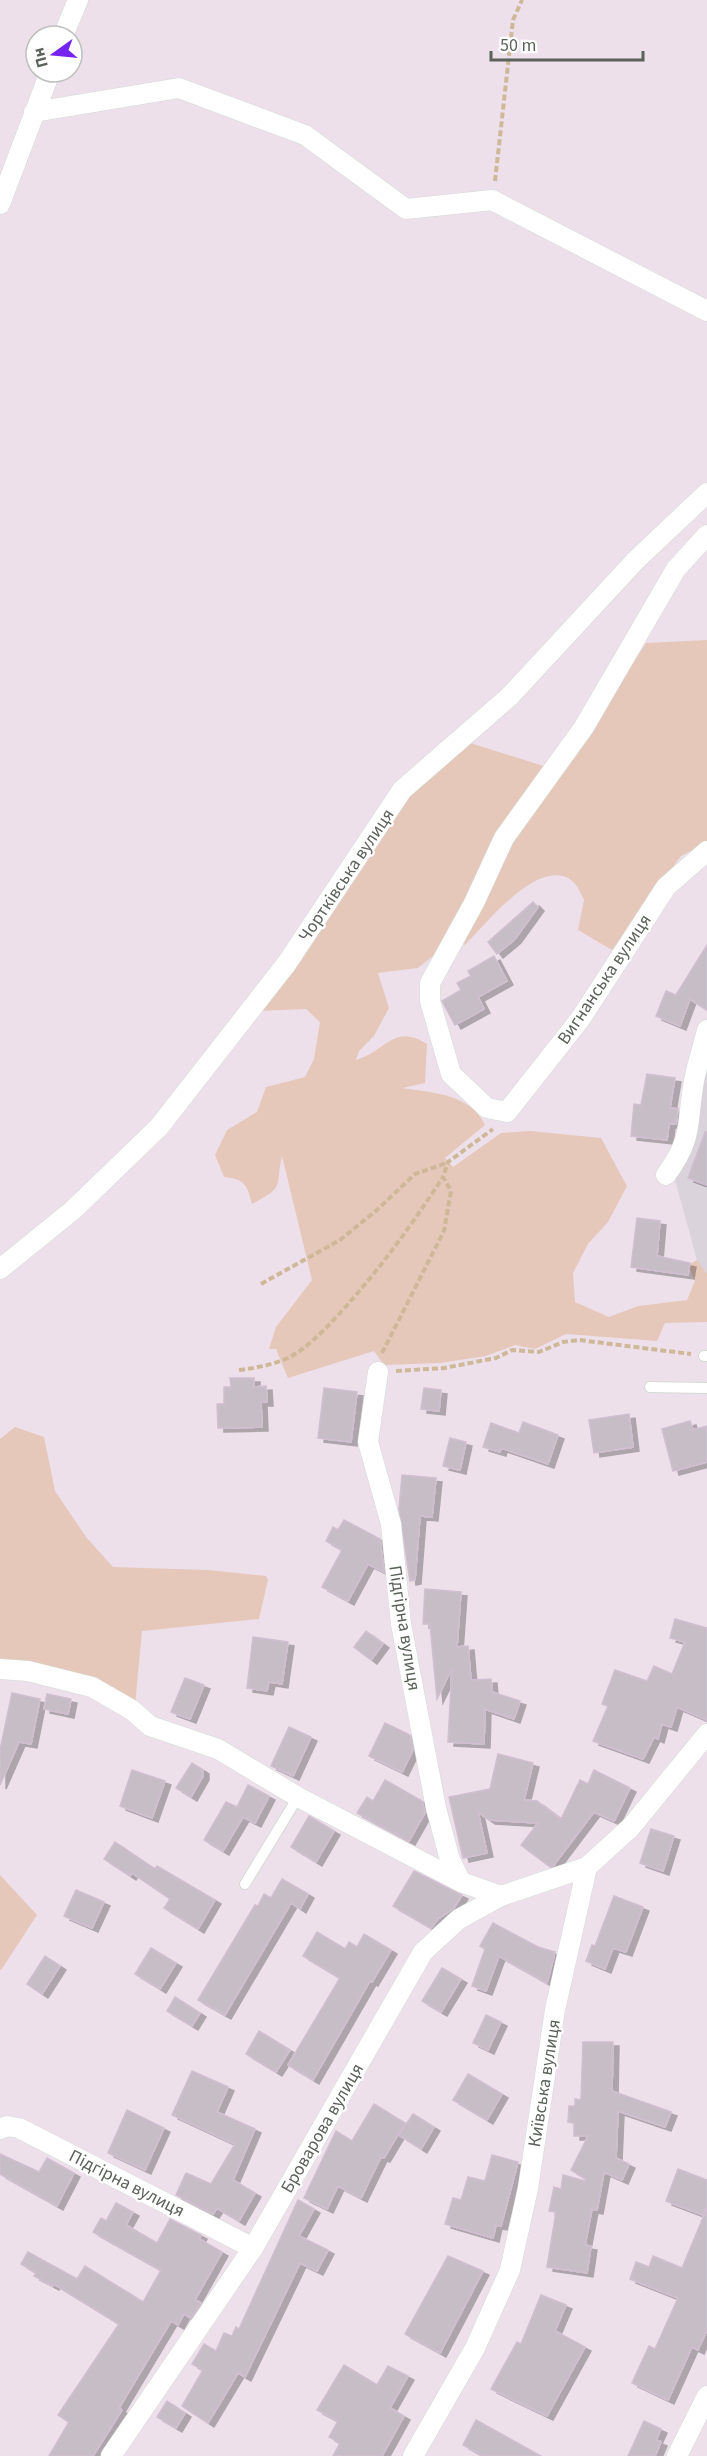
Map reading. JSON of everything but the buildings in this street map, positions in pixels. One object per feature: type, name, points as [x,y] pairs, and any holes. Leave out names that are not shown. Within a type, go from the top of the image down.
[{"type":"street","points":[[68,24],[78,0]]},
{"type":"street","points":[[0,204],[45,84]]},
{"type":"street","points":[[34,112],[179,88],[305,135],[406,209],[492,200],[707,311]]},
{"type":"street","name":"Чортківська вулиця","points":[[0,1269],[73,1210],[159,1127],[287,963],[402,790],[510,696],[636,561],[707,493]]},
{"type":"street","points":[[507,1112],[487,1108],[451,1074],[430,1001],[430,983],[474,903],[504,838],[584,727],[676,569],[707,535]]},
{"type":"street","name":"Вигнанська вулиця","points":[[507,1112],[581,1018],[666,887],[707,851]]},
{"type":"street","points":[[666,1175],[684,1148],[690,1124],[694,1082],[707,1030]]},
{"type":"street","name":"Підгірна вулиця","points":[[378,1372],[368,1443],[391,1524],[401,1623],[436,1809],[447,1850],[461,1882]]},
{"type":"street","points":[[0,1669],[28,1671],[92,1687],[132,1710],[150,1726],[218,1749],[298,1797],[461,1882],[501,1896]]},
{"type":"street","points":[[587,1867],[631,1827],[707,1734]]},
{"type":"street","name":"Броварова вулиця","points":[[111,2456],[253,2248],[423,1952],[459,1919],[501,1896],[587,1867]]},
{"type":"street","name":"Київська вулиця","points":[[413,2456],[475,2348],[510,2270],[528,2188],[555,2010],[587,1867]]},
{"type":"street","name":"Підгірна вулиця","points":[[0,2129],[7,2126],[19,2128],[253,2248]]},
{"type":"street","points":[[677,2456],[707,2396]]},
{"type":"lane","points":[[650,1387],[707,1388]]},
{"type":"lane","points":[[245,1884],[298,1797]]},
{"type":"path","points":[[492,200],[513,20],[522,0]]},
{"type":"path","points":[[261,1284],[340,1240],[415,1173],[448,1162],[494,1128],[507,1112]]},
{"type":"path","points":[[239,1370],[276,1363],[301,1350],[316,1338],[369,1281],[403,1239],[443,1177],[448,1162]]},
{"type":"path","points":[[443,1177],[451,1191],[444,1231],[392,1338],[379,1359],[378,1372],[444,1368],[496,1358],[512,1350],[539,1352],[563,1342],[579,1340],[706,1356]]},
{"type":"shaded area","points":[[707,640],[707,843],[681,856],[612,950],[578,930],[584,900],[579,889],[571,880],[558,875],[543,878],[528,885],[513,896],[464,946],[466,931],[501,856],[573,758],[646,643]]},
{"type":"shaded area","points":[[464,741],[547,767],[443,948],[418,968],[378,973],[389,1008],[374,1036],[359,1051],[356,1060],[398,1037],[415,1038],[427,1044],[425,1083],[403,1088],[438,1094],[461,1101],[479,1115],[485,1125],[445,1158],[453,1167],[501,1133],[531,1131],[601,1138],[627,1186],[608,1222],[588,1244],[573,1273],[575,1302],[609,1317],[638,1306],[687,1300],[695,1281],[688,1265],[697,1260],[707,1274],[707,1322],[665,1323],[657,1341],[566,1334],[535,1349],[515,1345],[486,1356],[440,1363],[384,1365],[374,1351],[288,1378],[276,1349],[269,1349],[276,1327],[312,1280],[282,1156],[275,1189],[252,1204],[241,1181],[224,1177],[215,1155],[227,1130],[257,1112],[266,1087],[305,1077],[314,1059],[320,1022],[306,1009],[257,1011],[406,791]]},
{"type":"shaded area","points":[[707,1065],[707,1274],[697,1260],[675,1180],[695,1127]]},
{"type":"shaded area","points":[[15,1427],[44,1437],[55,1491],[86,1537],[113,1567],[208,1570],[266,1576],[268,1580],[259,1619],[142,1631],[135,1706],[0,1664],[0,1439]]},
{"type":"shaded area","points":[[0,1875],[37,1915],[1,1970],[0,1969]]}]
